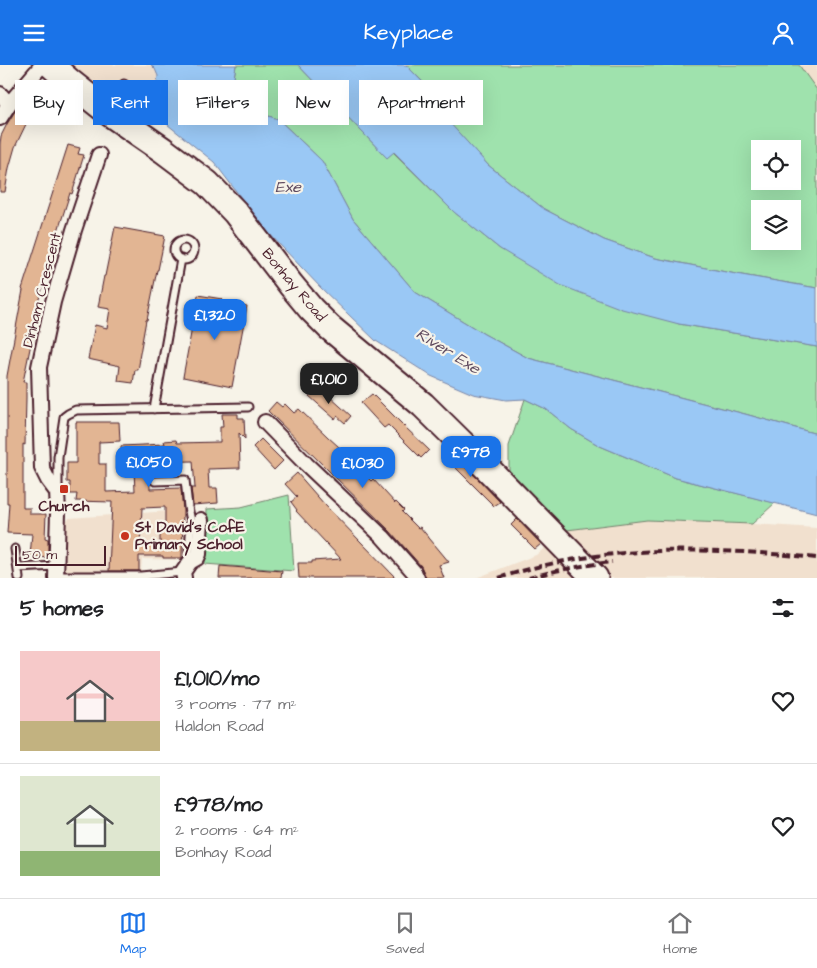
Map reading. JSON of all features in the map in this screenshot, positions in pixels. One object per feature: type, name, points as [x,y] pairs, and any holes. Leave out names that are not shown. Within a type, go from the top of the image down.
[{"type":"highway","name":"Bonhay Road","points":[[51,65],[93,100]]},
{"type":"highway","name":"Bonhay Road","points":[[127,125],[207,183],[235,212],[291,285],[329,327],[423,405],[595,578]]},
{"type":"street","points":[[0,118],[5,99],[42,65]]},
{"type":"street","name":"Dinham Crescent","points":[[58,492],[48,480],[42,468],[39,367],[53,301],[99,155]]},
{"type":"street","points":[[265,422],[383,537],[414,572],[417,578]]},
{"type":"street","points":[[56,573],[58,492]]},
{"type":"street","points":[[186,571],[199,555],[201,519]]},
{"type":"lane","points":[[154,409],[181,259]]},
{"type":"lane","points":[[58,492],[58,457],[64,417],[76,410],[248,407]]},
{"type":"lane","points":[[18,567],[56,573],[141,576],[186,571],[191,521],[186,480],[155,481]]},
{"type":"lane","points":[[15,549],[18,578]]},
{"type":"shaded area","points":[[71,65],[151,65],[158,76],[157,80],[93,80],[93,84]]},
{"type":"shaded area","points":[[799,65],[817,65],[817,90]]},
{"type":"shaded area","name":"St David's CofE Primary School","points":[[184,510],[185,560],[142,559],[141,573],[65,573],[66,521],[69,518]]},
{"type":"shaded area","points":[[647,520],[817,528],[817,578],[476,578],[536,555],[567,530]]},
{"type":"green space","points":[[236,65],[298,65],[312,80],[278,80],[278,119],[268,116],[268,80],[234,80]]},
{"type":"green space","points":[[406,65],[799,65],[817,90],[817,288],[655,258],[604,240],[544,209],[488,165],[451,125],[483,125],[483,80],[421,80]]},
{"type":"green space","points":[[349,118],[387,158],[393,152],[454,212],[500,249],[679,324],[817,347],[817,434],[528,358],[484,334],[415,292],[353,219],[322,161],[284,125],[349,125]]},
{"type":"green space","points":[[525,399],[546,409],[571,429],[600,446],[676,478],[775,503],[752,524],[647,520],[567,530],[509,473],[509,446]]},
{"type":"green space","points":[[289,495],[294,571],[205,564],[207,509],[241,507]]},
{"type":"water","name":"Exe","points":[[151,65],[236,65],[234,80],[178,80],[178,125],[268,125],[268,116],[278,119],[278,125],[284,125],[322,161],[353,219],[415,292],[484,334],[528,358],[817,434],[817,514],[676,478],[600,446],[571,429],[546,409],[525,399],[506,400],[473,394],[431,376],[376,341],[321,288],[264,228],[214,162],[168,125],[168,80],[157,80],[155,69]]},
{"type":"water","points":[[298,65],[406,65],[421,80],[359,80],[359,125],[452,125],[488,165],[544,209],[604,240],[655,258],[817,288],[817,347],[679,324],[622,309],[560,285],[500,249],[454,212],[394,152],[387,158],[349,118],[349,80],[312,80]]},
{"type":"building","points":[[15,111],[15,125],[26,125],[15,147],[5,192],[0,192],[0,144],[1,136]]},
{"type":"building","points":[[68,145],[80,148],[78,154],[84,155],[58,231],[37,305],[39,305],[23,382],[26,382],[26,398],[25,445],[23,444],[23,508],[30,508],[30,514],[46,514],[45,538],[48,539],[48,558],[30,556],[32,534],[7,533],[9,503],[7,503],[7,376],[22,289]]},
{"type":"building","points":[[115,227],[165,236],[146,320],[138,370],[135,370],[133,383],[118,381],[120,366],[88,359],[95,325],[107,328],[110,309],[98,307]]},
{"type":"building","points":[[198,295],[247,306],[232,387],[183,377]]},
{"type":"building","points":[[318,386],[351,416],[345,423],[337,416],[335,419],[309,396]]},
{"type":"building","points":[[372,394],[429,450],[421,458],[388,425],[384,428],[361,403]]},
{"type":"building","points":[[276,402],[282,407],[285,404],[294,413],[299,409],[357,463],[356,465],[371,481],[373,479],[404,510],[402,512],[418,528],[420,527],[449,562],[439,565],[444,578],[426,578],[421,566],[390,531],[268,411]]},
{"type":"building","points":[[222,414],[238,414],[238,418],[244,418],[245,439],[239,433],[240,468],[208,469],[209,488],[217,488],[218,503],[193,505],[191,488],[195,488],[193,461],[149,462],[150,489],[181,488],[183,511],[182,558],[139,556],[139,571],[109,571],[112,502],[76,501],[77,494],[70,494],[70,482],[67,482],[67,463],[76,463],[76,422],[119,422],[120,441],[99,442],[99,464],[106,464],[106,492],[135,491],[134,470],[122,471],[121,446],[165,444],[164,441],[176,440],[177,443],[220,442],[220,427],[223,427]],"holes":[[[165,507],[165,532],[160,532],[160,545],[140,545],[142,508]]]},
{"type":"building","points":[[261,439],[283,461],[274,470],[253,447]]},
{"type":"building","points":[[448,450],[500,502],[494,506],[443,455]]},
{"type":"building","points":[[297,473],[325,505],[396,578],[299,578],[298,563],[341,559],[296,511],[291,502],[297,497],[285,484]]},
{"type":"building","points":[[517,519],[541,544],[535,549],[511,525]]},
{"type":"building","points":[[220,566],[282,571],[281,578],[219,578]]},
{"type":"railway","points":[[499,578],[537,567],[577,559],[656,551],[737,552],[817,558]]},
{"type":"railway","points":[[529,578],[570,568],[612,562]]},
{"type":"place","name":"Church","points":[[64,489]]},
{"type":"place","name":"St David's CofE Primary School","points":[[125,536]]},
{"type":"water label","name":"River Exe","points":[[448,351]]}]
